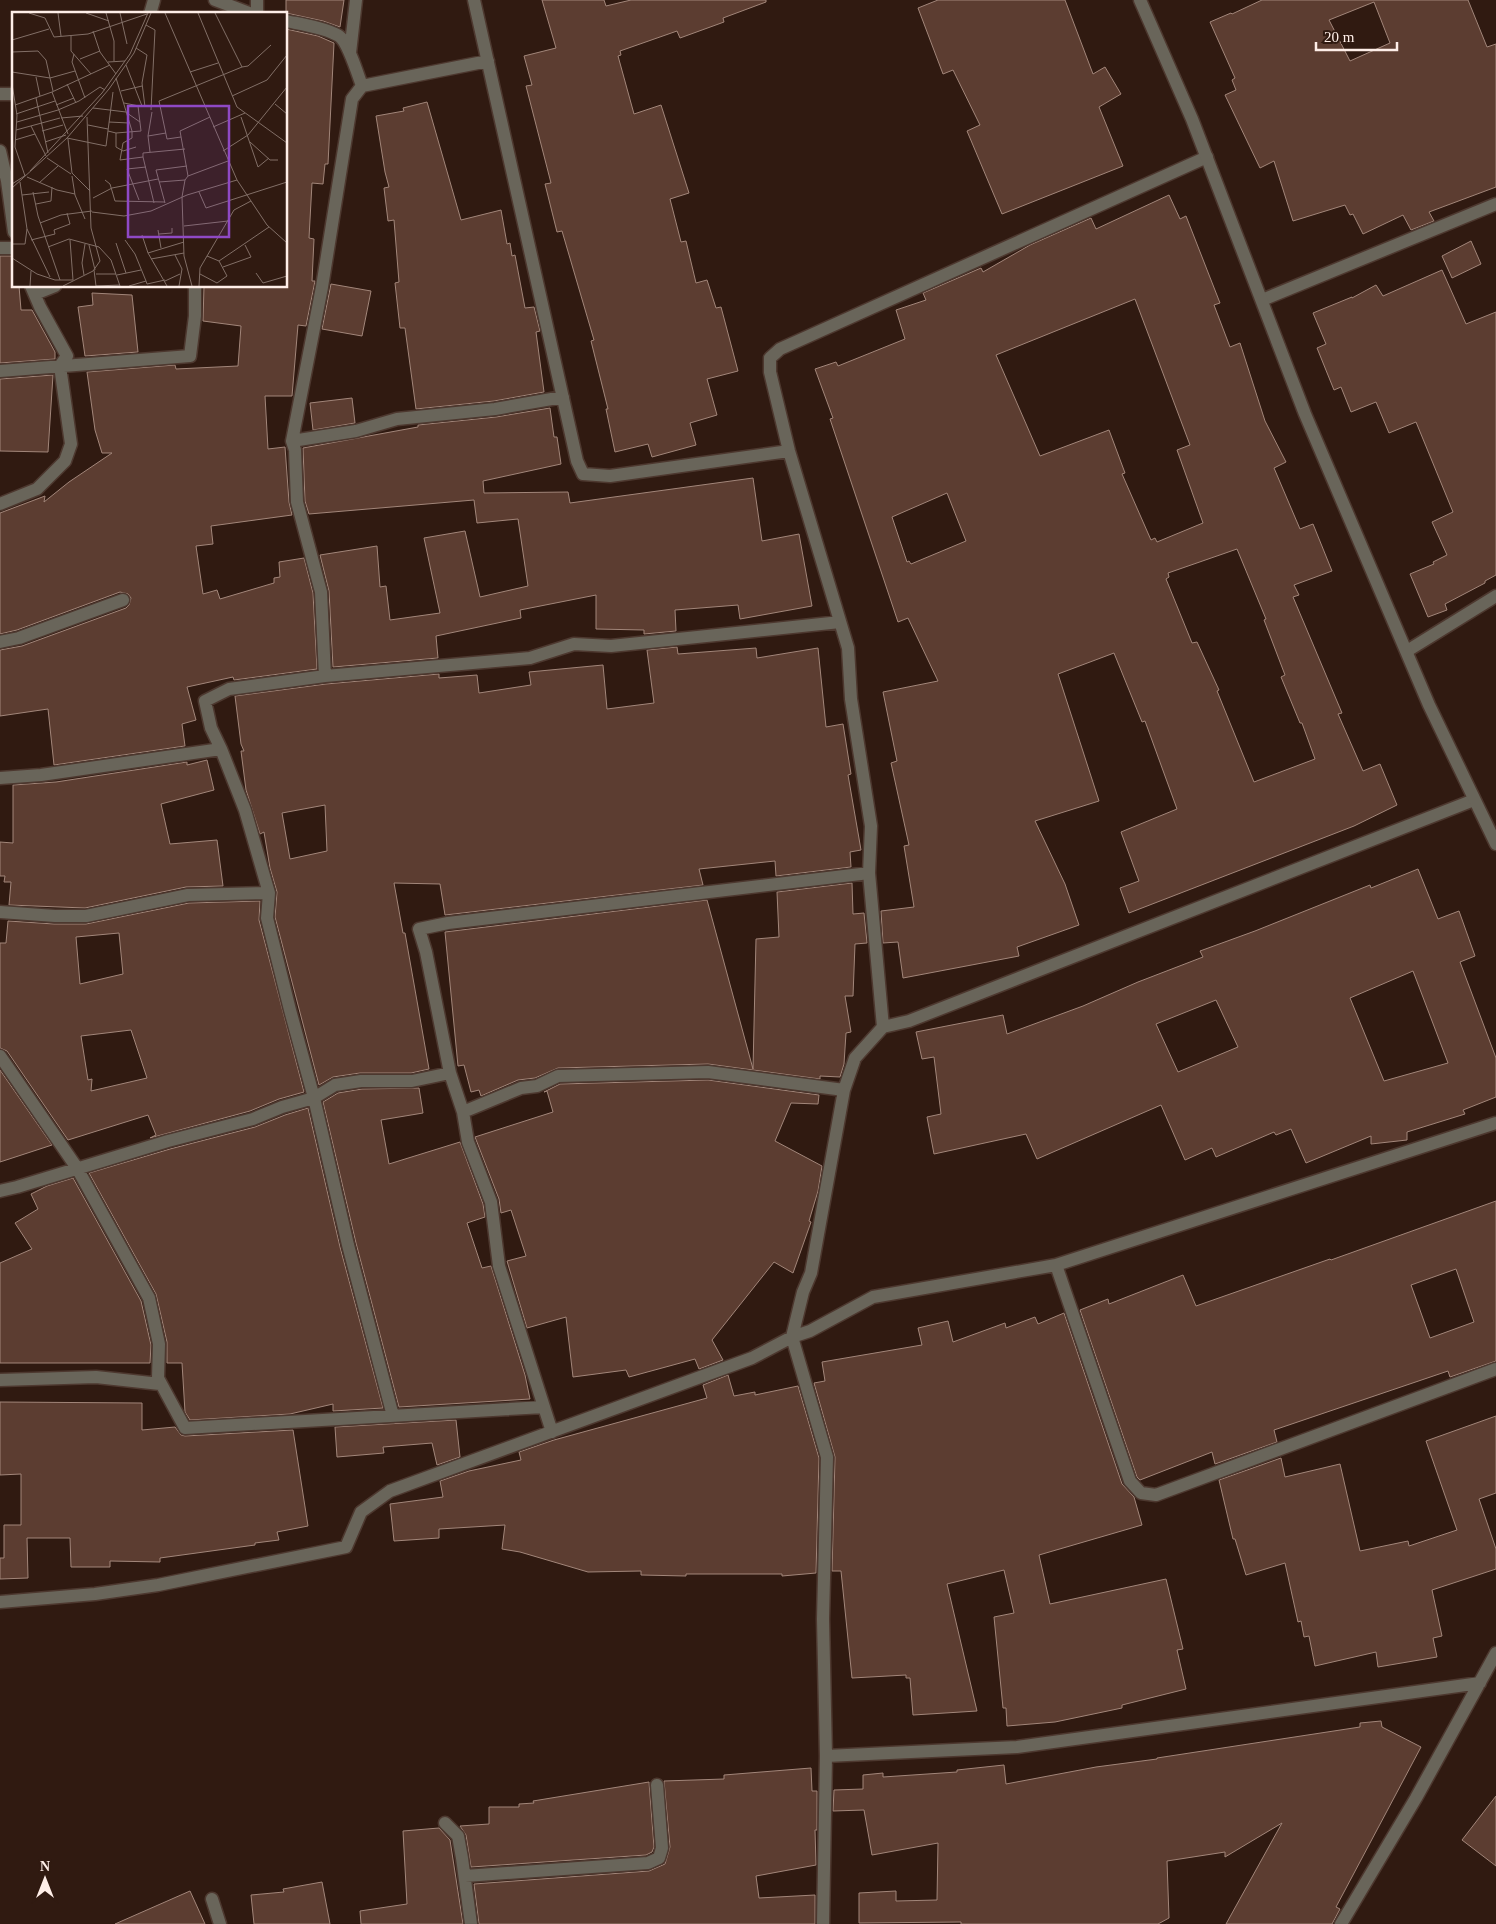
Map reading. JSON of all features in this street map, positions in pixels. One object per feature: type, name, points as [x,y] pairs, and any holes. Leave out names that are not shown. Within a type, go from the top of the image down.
[{"type":"street","points":[[216,0],[247,12]]},
{"type":"street","points":[[350,53],[356,0]]},
{"type":"street","points":[[474,0],[577,460],[583,474],[610,476],[789,451]]},
{"type":"street","points":[[1140,0],[1207,157],[1305,414],[1406,651],[1496,844]]},
{"type":"street","points":[[288,21],[310,26],[340,37],[350,53],[362,86]]},
{"type":"street","points":[[325,676],[321,592],[297,502],[295,450],[292,441],[322,287],[352,99],[362,86],[488,61]]},
{"type":"street","points":[[0,152],[7,181],[12,217]]},
{"type":"street","points":[[883,1027],[869,873],[872,826],[851,699],[848,648],[789,451],[770,372],[770,358],[780,349],[1207,157]]},
{"type":"street","points":[[1262,300],[1496,204]]},
{"type":"street","points":[[0,371],[190,356],[195,316],[195,288]]},
{"type":"street","points":[[0,504],[38,489],[65,462],[70,444],[60,366],[67,356],[40,307],[33,290]]},
{"type":"street","points":[[292,441],[356,431],[397,419],[495,409],[563,397]]},
{"type":"street","points":[[1406,651],[1496,596]]},
{"type":"street","points":[[0,642],[19,638],[122,600]]},
{"type":"street","points":[[393,1416],[348,1245],[314,1098],[267,918],[269,893],[245,810],[211,728],[205,701],[229,689],[325,676],[530,658],[574,644],[611,646],[840,622]]},
{"type":"street","points":[[0,778],[42,775],[221,749]]},
{"type":"street","points":[[823,1924],[826,1756],[823,1619],[827,1457],[792,1337],[803,1292],[811,1273],[844,1090],[855,1058],[883,1027],[909,1021],[1474,800]]},
{"type":"street","points":[[552,1432],[499,1266],[491,1202],[468,1142],[463,1112],[450,1073],[426,952],[419,929],[458,922],[869,873]]},
{"type":"street","points":[[0,912],[86,916],[188,895],[269,893]]},
{"type":"street","points":[[0,1056],[77,1168],[150,1298],[159,1344],[158,1378],[185,1428],[544,1407]]},
{"type":"street","points":[[463,1112],[521,1088],[537,1086],[558,1076],[708,1072],[844,1090]]},
{"type":"street","points":[[0,1191],[168,1141],[253,1119],[282,1107],[314,1098],[335,1085],[362,1082],[412,1082],[450,1073]]},
{"type":"street","points":[[0,1602],[95,1594],[158,1585],[346,1546],[362,1512],[390,1490],[752,1358],[792,1337],[810,1332],[873,1297],[1056,1265],[1496,1123]]},
{"type":"street","points":[[1056,1265],[1130,1481],[1141,1493],[1156,1496],[1496,1369]]},
{"type":"street","points":[[0,1380],[96,1377],[160,1384]]},
{"type":"street","points":[[1341,1924],[1416,1798],[1496,1653]]},
{"type":"street","points":[[826,1756],[1017,1747],[1480,1683]]},
{"type":"street","points":[[465,1876],[648,1863],[658,1858],[662,1848],[657,1785]]},
{"type":"street","points":[[445,1823],[458,1836],[471,1924]]},
{"type":"street","points":[[212,1899],[220,1924]]},
{"type":"building","points":[[286,0],[344,0],[340,27],[286,12]]},
{"type":"building","points":[[542,0],[604,0],[606,6],[631,0],[766,0],[766,2],[723,18],[724,22],[680,38],[677,31],[620,51],[621,55],[618,56],[634,114],[661,105],[689,193],[670,199],[681,242],[686,241],[696,283],[707,280],[716,308],[721,307],[738,371],[707,379],[717,415],[690,423],[696,445],[652,457],[648,444],[615,452],[606,409],[608,409],[591,341],[594,340],[562,231],[557,232],[545,184],[551,183],[526,86],[532,85],[524,56],[556,48]]},
{"type":"building","points":[[938,0],[1065,0],[1093,74],[1105,67],[1121,94],[1099,107],[1123,166],[1002,214],[967,131],[980,125],[953,70],[943,74],[918,8]]},
{"type":"building","points":[[1262,0],[1468,0],[1487,47],[1496,44],[1496,187],[1429,212],[1434,221],[1411,230],[1403,215],[1363,234],[1353,214],[1350,215],[1345,205],[1293,221],[1274,161],[1260,168],[1225,95],[1236,90],[1232,80],[1235,78],[1210,22]],"holes":[[[1374,2],[1390,43],[1350,61],[1329,20]]]},
{"type":"building","points":[[288,29],[318,36],[334,43],[328,164],[325,164],[323,184],[312,183],[309,238],[314,239],[312,281],[315,281],[306,326],[298,325],[292,396],[265,396],[268,449],[285,447],[289,502],[292,515],[211,526],[213,544],[196,546],[203,594],[217,590],[220,599],[274,583],[274,578],[280,577],[279,562],[304,558],[313,593],[317,669],[234,680],[233,677],[187,687],[196,720],[182,724],[185,746],[54,765],[48,709],[0,716],[0,650],[22,646],[126,608],[131,598],[128,594],[120,592],[17,630],[0,634],[0,513],[45,496],[44,502],[69,482],[112,453],[102,453],[95,430],[87,372],[175,365],[176,369],[238,366],[241,326],[203,321],[204,288],[288,288]]},
{"type":"building","points":[[427,102],[461,220],[501,210],[507,244],[510,243],[512,256],[515,255],[525,308],[534,307],[540,331],[536,332],[544,392],[494,401],[416,409],[405,328],[400,328],[395,283],[399,282],[394,220],[388,221],[384,188],[389,187],[376,116],[404,111],[403,108]]},
{"type":"building","points":[[1169,195],[1180,219],[1186,216],[1220,303],[1214,305],[1230,347],[1240,343],[1265,421],[1286,462],[1274,468],[1300,529],[1313,524],[1332,571],[1294,585],[1299,595],[1293,597],[1342,713],[1338,714],[1363,771],[1380,764],[1397,805],[1354,826],[1129,913],[1120,888],[1139,881],[1121,832],[1177,809],[1145,721],[1142,722],[1114,653],[1058,674],[1099,801],[1035,821],[1065,884],[1079,925],[1017,947],[1019,956],[903,978],[898,942],[883,943],[881,911],[914,907],[904,846],[909,845],[891,763],[897,761],[883,692],[938,681],[908,618],[898,622],[830,419],[833,418],[815,369],[836,362],[838,366],[905,339],[896,310],[926,300],[923,293],[981,268],[983,272],[1030,245],[1091,218],[1096,229]],"holes":[[[1135,299],[1190,445],[1177,450],[1203,523],[1157,542],[1155,538],[1151,540],[1122,474],[1125,473],[1109,430],[1040,456],[996,355]],[[947,493],[966,541],[911,564],[909,561],[907,562],[892,517]],[[1237,549],[1266,619],[1264,620],[1285,675],[1281,677],[1300,723],[1302,723],[1315,759],[1254,782],[1217,691],[1219,690],[1197,642],[1192,643],[1166,579],[1169,577],[1168,573]]]},
{"type":"building","points":[[1471,241],[1481,264],[1452,278],[1442,256]]},
{"type":"building","points":[[0,256],[12,256],[12,288],[19,288],[21,310],[32,310],[55,352],[55,359],[0,363]]},
{"type":"building","points":[[1442,270],[1466,324],[1496,312],[1496,575],[1485,581],[1485,583],[1445,604],[1447,610],[1428,617],[1410,574],[1434,564],[1433,562],[1447,555],[1432,522],[1453,512],[1416,422],[1389,433],[1376,402],[1351,412],[1341,387],[1334,390],[1317,348],[1326,344],[1313,313],[1352,298],[1376,285],[1383,296]]},
{"type":"building","points":[[331,284],[371,291],[362,336],[322,329]]},
{"type":"building","points":[[92,293],[132,295],[138,352],[85,356],[78,307],[93,305]]},
{"type":"building","points":[[53,375],[48,452],[0,451],[0,379]]},
{"type":"building","points":[[352,398],[355,423],[313,430],[310,403]]},
{"type":"building","points":[[550,408],[554,437],[557,437],[561,464],[483,481],[484,493],[568,492],[570,503],[753,478],[762,541],[799,534],[812,606],[740,619],[738,605],[675,610],[676,631],[644,634],[644,630],[596,629],[596,595],[520,610],[521,618],[436,636],[438,658],[333,667],[329,591],[320,555],[377,546],[380,587],[386,586],[390,620],[440,613],[424,538],[465,531],[480,597],[528,586],[518,519],[477,523],[474,500],[309,514],[305,501],[303,448],[418,427],[418,425],[496,417]]},
{"type":"building","points":[[677,647],[678,654],[756,648],[757,658],[818,648],[826,727],[843,724],[851,774],[848,775],[861,850],[850,852],[851,867],[776,876],[775,861],[699,869],[703,885],[445,915],[440,884],[394,883],[403,933],[405,933],[429,1069],[411,1073],[360,1073],[333,1077],[319,1085],[275,917],[277,892],[270,868],[264,832],[260,834],[246,790],[241,751],[244,751],[241,744],[235,696],[326,684],[439,674],[439,678],[477,675],[479,693],[531,685],[529,672],[603,665],[607,709],[654,703],[647,650]],"holes":[[[325,805],[327,851],[290,859],[282,813]]]},
{"type":"building","points":[[207,760],[214,790],[161,804],[170,844],[217,840],[223,886],[186,887],[85,908],[9,905],[11,882],[4,882],[5,876],[0,876],[0,842],[13,843],[13,785],[56,782],[187,762],[187,765]]},
{"type":"building","points":[[1418,869],[1438,919],[1459,911],[1475,956],[1460,962],[1496,1058],[1496,1097],[1463,1110],[1465,1114],[1407,1132],[1407,1140],[1371,1144],[1371,1136],[1306,1163],[1291,1129],[1276,1135],[1274,1132],[1216,1157],[1212,1148],[1185,1160],[1161,1105],[1037,1159],[1026,1134],[934,1154],[927,1117],[941,1114],[934,1057],[922,1059],[916,1032],[1003,1015],[1007,1034],[1083,1006],[1203,957],[1200,951],[1370,885],[1371,888]],"holes":[[[1413,971],[1448,1063],[1384,1081],[1350,998]],[[1216,1000],[1238,1047],[1178,1072],[1156,1024]]]},
{"type":"building","points":[[852,883],[853,914],[864,913],[867,943],[855,944],[853,996],[845,996],[851,1032],[846,1033],[844,1064],[840,1077],[820,1076],[820,1079],[708,1064],[558,1068],[535,1078],[518,1080],[481,1096],[479,1090],[471,1092],[464,1065],[458,1066],[445,932],[707,900],[753,1069],[756,939],[779,937],[777,892]]},
{"type":"building","points":[[260,901],[259,920],[304,1092],[279,1099],[250,1111],[150,1138],[156,1135],[148,1115],[68,1140],[7,1051],[0,1048],[0,943],[6,943],[8,921],[86,924],[189,903]],"holes":[[[119,933],[123,974],[80,984],[76,937]],[[131,1030],[147,1078],[91,1091],[92,1079],[88,1080],[81,1036]]]},
{"type":"building","points":[[0,1070],[52,1145],[0,1162]]},
{"type":"building","points":[[708,1080],[819,1095],[818,1104],[791,1103],[775,1141],[822,1166],[818,1191],[809,1221],[811,1222],[793,1273],[774,1262],[712,1340],[723,1360],[699,1369],[695,1359],[629,1377],[626,1370],[573,1377],[566,1317],[527,1328],[507,1261],[526,1256],[511,1210],[501,1213],[499,1199],[475,1137],[553,1112],[547,1091],[544,1092],[560,1084]]},
{"type":"building","points":[[419,1088],[423,1113],[381,1120],[389,1164],[460,1142],[483,1204],[485,1217],[467,1223],[482,1268],[491,1266],[525,1375],[530,1399],[399,1407],[356,1243],[323,1102],[338,1093],[362,1089]]},
{"type":"building","points":[[308,1108],[340,1247],[383,1408],[333,1411],[333,1404],[290,1414],[190,1420],[185,1412],[182,1363],[167,1363],[167,1342],[156,1294],[89,1173],[255,1127]]},
{"type":"building","points":[[73,1178],[141,1301],[151,1345],[150,1363],[0,1363],[0,1263],[32,1249],[15,1223],[38,1209],[31,1194],[47,1186]]},
{"type":"building","points":[[1496,1201],[1496,1361],[1450,1377],[1448,1371],[1274,1430],[1277,1442],[1215,1464],[1212,1452],[1140,1480],[1137,1477],[1080,1310],[1108,1299],[1109,1304],[1183,1275],[1196,1306]],"holes":[[[1456,1269],[1474,1322],[1430,1338],[1411,1285]]]},
{"type":"building","points":[[1064,1313],[1122,1484],[1134,1497],[1142,1525],[1039,1555],[1050,1604],[1166,1579],[1183,1649],[1177,1650],[1186,1689],[1122,1705],[1122,1708],[1055,1722],[1007,1726],[1006,1708],[1003,1708],[994,1617],[1014,1613],[1004,1570],[947,1584],[977,1711],[913,1715],[910,1678],[906,1678],[906,1675],[852,1678],[841,1571],[832,1571],[835,1457],[814,1383],[825,1381],[822,1362],[922,1345],[918,1328],[948,1321],[953,1342],[1005,1323],[1006,1328],[1035,1317],[1038,1324]]},
{"type":"building","points":[[728,1375],[734,1396],[755,1392],[755,1395],[798,1386],[819,1458],[816,1573],[782,1576],[782,1574],[686,1574],[686,1576],[641,1575],[641,1571],[588,1572],[520,1552],[502,1549],[505,1525],[439,1529],[439,1538],[394,1541],[390,1504],[443,1497],[440,1481],[469,1471],[521,1460],[519,1452],[554,1440],[707,1398],[703,1385]]},
{"type":"building","points":[[0,1402],[142,1403],[142,1430],[175,1427],[181,1435],[185,1436],[293,1430],[308,1526],[277,1532],[279,1540],[255,1543],[255,1545],[160,1558],[160,1562],[110,1561],[110,1567],[71,1567],[70,1538],[27,1538],[28,1578],[0,1579],[0,1558],[4,1558],[4,1525],[21,1525],[21,1474],[0,1475]]},
{"type":"building","points":[[1496,1416],[1496,1493],[1479,1499],[1496,1549],[1496,1569],[1432,1590],[1442,1636],[1433,1638],[1437,1657],[1378,1667],[1376,1652],[1315,1666],[1309,1636],[1304,1637],[1301,1621],[1298,1622],[1285,1563],[1246,1575],[1235,1539],[1233,1539],[1219,1480],[1281,1458],[1285,1477],[1340,1464],[1360,1551],[1408,1541],[1409,1546],[1457,1530],[1426,1441]]},
{"type":"building","points":[[456,1420],[460,1457],[437,1465],[432,1443],[383,1447],[384,1453],[337,1457],[335,1427]]},
{"type":"building","points":[[1381,1721],[1382,1727],[1421,1747],[1336,1907],[1340,1909],[1332,1924],[1226,1924],[1282,1823],[1225,1857],[1225,1852],[1167,1861],[1169,1918],[1158,1924],[859,1923],[859,1893],[896,1891],[896,1901],[937,1900],[938,1843],[872,1855],[864,1810],[833,1811],[834,1790],[863,1789],[863,1775],[883,1773],[883,1777],[957,1772],[957,1770],[1004,1765],[1006,1784],[1096,1767],[1360,1727],[1360,1723]]},
{"type":"building","points":[[811,1768],[812,1791],[817,1791],[816,1865],[756,1876],[759,1898],[815,1895],[815,1924],[479,1924],[474,1884],[649,1871],[665,1864],[670,1847],[664,1781],[724,1779],[724,1775]]},
{"type":"building","points":[[649,1782],[654,1847],[652,1852],[646,1855],[471,1867],[466,1835],[460,1826],[489,1824],[489,1807],[519,1807],[519,1804],[534,1803],[533,1801]]},
{"type":"building","points":[[1496,1796],[1496,1866],[1462,1840]]},
{"type":"building","points":[[439,1828],[450,1840],[463,1924],[361,1924],[360,1911],[407,1904],[403,1831]]},
{"type":"building","points":[[322,1882],[330,1924],[254,1924],[251,1895],[284,1892],[283,1889]]},
{"type":"building","points":[[190,1891],[205,1924],[115,1924]]}]
